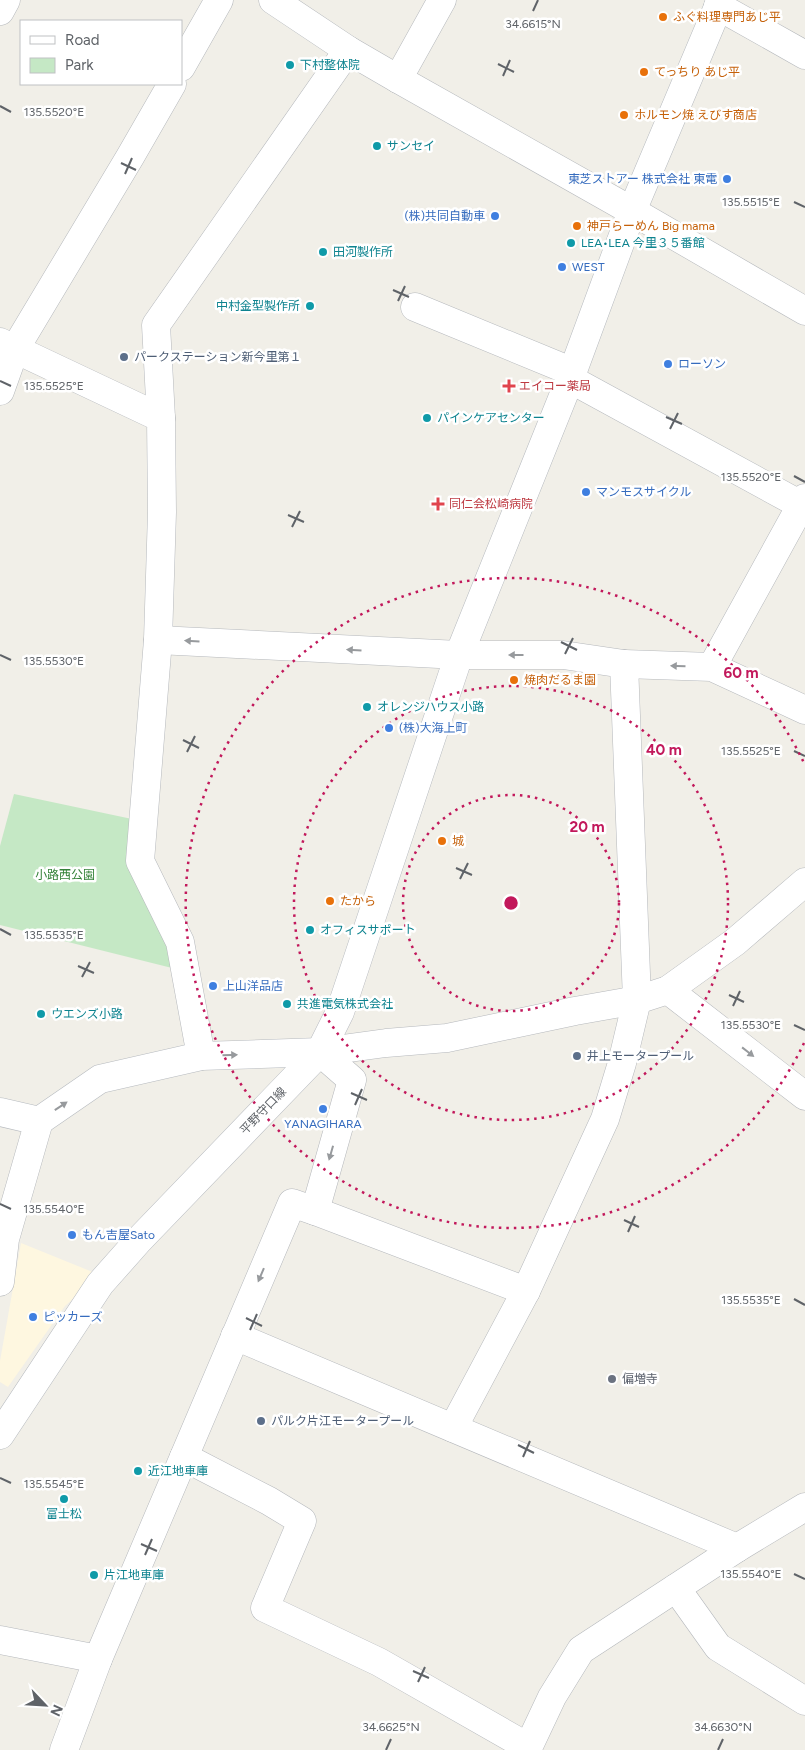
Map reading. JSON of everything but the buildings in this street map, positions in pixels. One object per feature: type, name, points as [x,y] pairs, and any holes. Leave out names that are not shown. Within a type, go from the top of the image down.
[{"type":"street","points":[[0,11],[6,0]]},
{"type":"street","points":[[182,65],[219,0]]},
{"type":"street","points":[[273,0],[348,50],[805,311]]},
{"type":"street","points":[[398,79],[442,0]]},
{"type":"street","points":[[720,3],[805,55]]},
{"type":"street","name":"平野守口線","points":[[0,1435],[100,1284],[139,1240],[320,1052],[340,1012],[459,655],[571,375],[632,211],[720,3]]},
{"type":"street","points":[[200,1056],[180,942],[140,862],[158,640],[162,512],[161,418],[156,325],[348,50]]},
{"type":"street","points":[[0,391],[8,345],[130,157],[171,85]]},
{"type":"street","points":[[416,307],[571,375],[803,502],[712,667]]},
{"type":"street","points":[[8,345],[161,418]]},
{"type":"street","points":[[158,640],[459,655],[563,655],[624,664],[712,667],[805,710]]},
{"type":"street","points":[[453,1428],[526,1291],[605,1119],[622,1063],[637,1000],[624,664]]},
{"type":"street","points":[[0,1282],[6,1239],[39,1121],[100,1079],[200,1056],[320,1052],[386,1043],[447,1038],[637,1000],[668,990],[735,942],[805,882]]},
{"type":"street","points":[[668,990],[805,1096]]},
{"type":"street","points":[[315,1211],[352,1080],[320,1052]]},
{"type":"street","points":[[0,1112],[39,1121]]},
{"type":"street","points":[[64,1750],[98,1659],[292,1203],[526,1291]]},
{"type":"street","points":[[235,1336],[736,1548]]},
{"type":"street","points":[[184,1457],[269,1501],[302,1521],[265,1608],[379,1662],[528,1748],[552,1697],[581,1650],[736,1548],[802,1515]]},
{"type":"street","points":[[676,1588],[718,1647],[805,1701]]},
{"type":"street","points":[[0,1640],[98,1659]]},
{"type":"shaded area","name":"ピッカーズ","points":[[21,1243],[100,1275],[65,1306],[8,1387],[0,1382],[0,1361]]},
{"type":"green space","name":"小路西公園","points":[[14,794],[132,819],[164,925],[172,968],[0,925],[0,846]]},
{"type":"place","name":"ふぐ料理専門あじ平","points":[[663,17]]},
{"type":"place","name":"下村整体院","points":[[290,65]]},
{"type":"place","name":"てっちり あじ平","points":[[644,72]]},
{"type":"place","name":"ホルモン焼 えびす商店","points":[[624,115]]},
{"type":"place","name":"サンセイ","points":[[377,146]]},
{"type":"place","name":"東芝ストアー 株式会社 東電","points":[[727,179]]},
{"type":"place","name":"(株)共同自動車","points":[[495,216]]},
{"type":"place","name":"神戸らーめん Big mama","points":[[577,226]]},
{"type":"place","name":"LEA•LEA 今里３５番館","points":[[571,243]]},
{"type":"place","name":"田河製作所","points":[[323,252]]},
{"type":"place","name":"WEST","points":[[562,267]]},
{"type":"place","name":"中村金型製作所","points":[[310,306]]},
{"type":"place","name":"パークステーション新今里第１","points":[[124,357]]},
{"type":"place","name":"ローソン","points":[[668,364]]},
{"type":"place","name":"エイコー薬局","points":[[509,386]]},
{"type":"place","name":"パインケアセンター","points":[[427,418]]},
{"type":"place","name":"マンモスサイクル","points":[[586,492]]},
{"type":"place","name":"同仁会松崎病院","points":[[438,504]]},
{"type":"place","name":"焼肉だるま園","points":[[514,680]]},
{"type":"place","name":"オレンジハウス小路","points":[[367,707]]},
{"type":"place","name":"(株)大海上町","points":[[389,728]]},
{"type":"place","name":"城","points":[[442,841]]},
{"type":"place","name":"たから","points":[[330,901]]},
{"type":"place","name":"オフィスサポート","points":[[310,930]]},
{"type":"place","name":"上山洋品店","points":[[213,986]]},
{"type":"place","name":"共進電気株式会社","points":[[287,1004]]},
{"type":"place","name":"ウエンズ小路","points":[[41,1014]]},
{"type":"place","name":"井上モータープール","points":[[577,1056]]},
{"type":"place","name":"YANAGIHARA","points":[[323,1109]]},
{"type":"place","name":"もん吉屋Sato","points":[[72,1235]]},
{"type":"place","name":"ピッカーズ","points":[[33,1317]]},
{"type":"place","name":"偏増寺","points":[[612,1379]]},
{"type":"place","name":"パルク片江モータープール","points":[[261,1421]]},
{"type":"place","name":"近江地車庫","points":[[138,1471]]},
{"type":"place","name":"富士松","points":[[64,1499]]},
{"type":"place","name":"片江地車庫","points":[[94,1575]]}]
